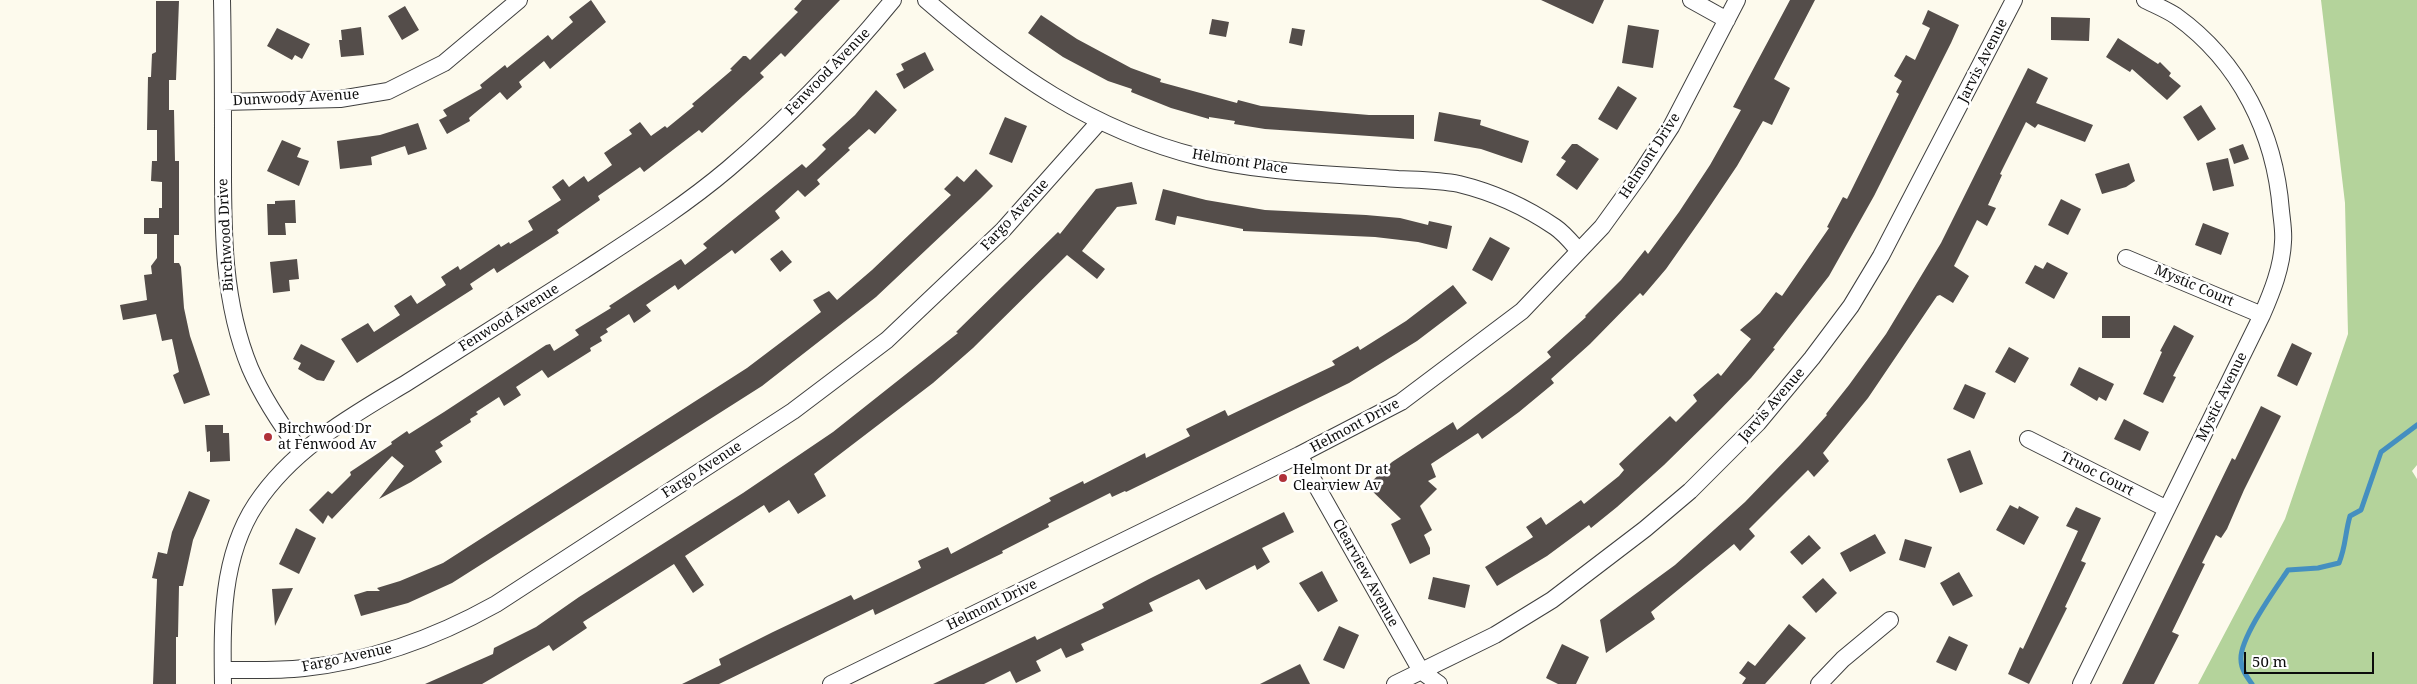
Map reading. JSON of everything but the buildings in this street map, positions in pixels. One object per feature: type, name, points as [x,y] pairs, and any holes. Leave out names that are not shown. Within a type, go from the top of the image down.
[{"type":"street","name":"Birchwood Drive","points":[[222,0],[225,256],[233,316],[250,367],[269,407],[300,452]]},
{"type":"street","name":"Dunwoody Avenue","points":[[223,102],[340,99],[388,91],[444,63],[519,0]]},
{"type":"street","name":"Fenwood Avenue","points":[[223,677],[225,597],[235,543],[256,504],[300,452],[350,417],[583,271],[671,212],[727,170],[796,108],[827,76],[893,0]]},
{"type":"street","name":"Helmont Place","points":[[926,0],[1008,67],[1048,93],[1099,122],[1145,141],[1200,158],[1263,168],[1458,184],[1524,209],[1557,228],[1579,251]]},
{"type":"street","points":[[1692,0],[1727,20]]},
{"type":"street","name":"Helmont Drive","points":[[831,684],[1299,455],[1400,402],[1522,311],[1602,228],[1671,126],[1737,0]]},
{"type":"street","name":"Jarvis Avenue","points":[[1395,684],[1495,635],[1552,600],[1645,529],[1690,490],[1758,423],[1812,358],[1850,306],[1881,256],[2014,0]]},
{"type":"street","name":"Mystic Avenue","points":[[2081,684],[2262,315],[2275,285],[2283,242],[2279,190],[2271,148],[2249,96],[2234,72],[2213,48],[2175,16],[2145,0]]},
{"type":"street","name":"Fargo Avenue","points":[[223,677],[303,668],[352,660],[407,645],[450,629],[496,604],[793,412],[887,340],[1003,230],[1099,122]]},
{"type":"street","name":"Mystic Court","points":[[2126,258],[2262,315]]},
{"type":"street","name":"Truoc Court","points":[[2028,439],[2167,509]]},
{"type":"street","name":"Clearview Avenue","points":[[1299,455],[1421,671],[1439,684]]},
{"type":"street","points":[[1819,684],[1843,659],[1890,620]]},
{"type":"green space","points":[[2321,0],[2417,0],[2417,465],[2412,471],[2417,479],[2417,684],[2198,684],[2285,519],[2348,334],[2345,203]]},
{"type":"waterway","points":[[2252,684],[2242,667],[2242,651],[2252,627],[2267,601],[2288,570],[2318,568],[2339,563],[2350,516],[2361,510],[2381,452],[2417,425]]},
{"type":"place","name":"Birchwood Dr at Fenwood Av","points":[[268,437]]},
{"type":"place","name":"Helmont Dr at Clearview Av","points":[[1283,478]]}]
